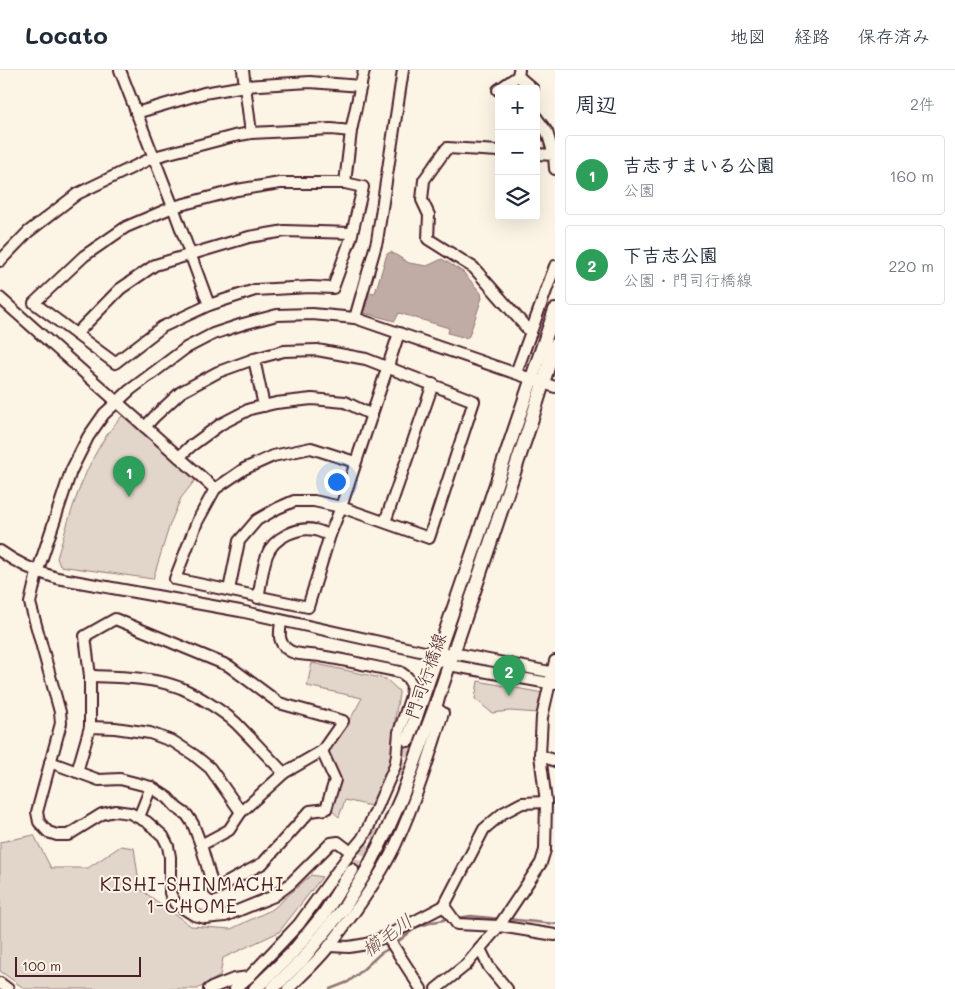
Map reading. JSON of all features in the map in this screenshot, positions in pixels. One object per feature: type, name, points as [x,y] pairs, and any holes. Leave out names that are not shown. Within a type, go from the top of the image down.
[{"type":"main road","name":"門司行橋線","points":[[408,740],[438,655],[543,383],[555,310]]},
{"type":"main road","name":"門司行橋線","points":[[264,987],[302,960],[344,908],[367,870],[388,828],[435,707],[555,345]]},
{"type":"main road","points":[[264,987],[324,914],[352,870]]},
{"type":"street","points":[[120,70],[209,305]]},
{"type":"street","points":[[243,70],[251,133]]},
{"type":"street","points":[[345,183],[351,131],[364,70]]},
{"type":"street","points":[[355,318],[377,240],[403,70]]},
{"type":"street","points":[[504,85],[518,73],[530,85]]},
{"type":"street","points":[[136,113],[204,93],[245,86],[310,82],[361,86]]},
{"type":"street","points":[[540,122],[547,132],[554,155],[555,169]]},
{"type":"street","points":[[0,261],[28,232],[76,194],[154,157],[251,133],[331,128],[351,131]]},
{"type":"street","points":[[495,151],[447,148],[424,180],[422,200],[430,214],[428,239],[474,268],[531,333]]},
{"type":"street","points":[[540,154],[554,155]]},
{"type":"street","points":[[280,183],[345,183],[363,186],[352,233],[333,288],[310,287],[255,290],[209,305],[162,326],[115,363],[34,303],[84,256],[126,228],[173,207],[236,190],[280,183]]},
{"type":"street","points":[[76,334],[120,289],[155,265],[249,237],[285,231],[352,233]]},
{"type":"street","points":[[516,373],[555,266]]},
{"type":"street","points":[[0,298],[215,489]]},
{"type":"street","points":[[351,852],[338,842],[331,843],[290,884],[274,896],[225,916],[205,918],[194,915],[175,903],[170,893],[170,856],[168,846],[163,836],[147,822],[130,813],[115,811],[102,814],[68,835],[57,835],[48,832],[39,822],[37,812],[61,723],[60,712],[30,603],[37,572],[71,471],[88,437],[104,414],[130,390],[186,348],[213,334],[277,315],[312,314],[355,318],[543,383]]},
{"type":"street","points":[[355,462],[311,448],[274,456],[244,469],[215,489],[197,522],[175,579],[308,607],[330,535],[341,507],[399,333]]},
{"type":"street","points":[[146,427],[181,392],[218,372],[254,358],[284,351],[317,350],[366,358],[474,401],[429,538],[341,507],[314,501],[294,501],[257,520],[239,541],[229,590]]},
{"type":"street","points":[[254,358],[264,406]]},
{"type":"street","points":[[385,522],[433,384]]},
{"type":"street","points":[[179,457],[221,424],[250,409],[276,403],[312,399],[345,402],[372,415]]},
{"type":"street","points":[[258,598],[267,554],[274,543],[300,530],[314,530],[330,535]]},
{"type":"street","points":[[0,551],[13,561],[37,572],[57,578],[231,610],[438,655],[552,684]]},
{"type":"street","points":[[77,772],[90,727],[90,676],[85,636],[115,620],[230,666],[279,703],[343,721],[322,751],[284,773],[242,812],[229,830],[201,845]]},
{"type":"street","points":[[235,989],[249,977],[299,924],[362,839],[395,766],[398,732],[411,696],[412,685],[407,677],[400,672],[289,651],[279,636],[281,621]]},
{"type":"street","points":[[451,659],[554,672]]},
{"type":"street","points":[[436,989],[466,965],[480,949],[499,926],[541,862],[545,850],[546,802],[540,756],[542,717],[552,684],[555,661]]},
{"type":"street","points":[[90,676],[155,681],[180,688],[234,722],[284,773]]},
{"type":"street","points":[[288,989],[329,946],[380,872],[417,794],[428,762],[443,713],[435,707]]},
{"type":"street","points":[[90,727],[150,733],[174,742],[210,768],[242,812]]},
{"type":"street","points":[[50,762],[99,780],[120,779],[151,787],[168,798],[193,824],[214,890],[262,863],[310,811],[326,809],[335,780],[322,751]]},
{"type":"street","points":[[540,756],[555,761]]},
{"type":"street","points":[[138,818],[151,787]]},
{"type":"street","points":[[329,946],[349,947],[367,944],[387,936],[444,906],[484,829],[503,812],[522,803],[546,802]]},
{"type":"street","points":[[444,906],[457,924],[499,926],[555,935]]},
{"type":"street","points":[[387,936],[421,989]]},
{"type":"street","points":[[480,949],[488,967],[507,989]]},
{"type":"street","points":[[209,989],[234,979],[249,977],[264,987]]},
{"type":"street","points":[[0,983],[8,989]]},
{"type":"shaded area","points":[[391,252],[409,263],[427,266],[442,259],[463,272],[481,293],[482,298],[469,336],[466,338],[448,333],[449,328],[399,313],[395,321],[364,313],[369,292],[375,293],[387,254]]},
{"type":"shaded area","points":[[122,416],[125,416],[196,479],[181,498],[170,524],[153,579],[60,566],[57,558],[75,502],[90,465],[109,431]]},
{"type":"shaded area","points":[[312,663],[386,679],[399,691],[393,755],[371,806],[345,800],[339,817],[331,810],[340,780],[327,752],[362,698],[307,686]]},
{"type":"shaded area","points":[[478,681],[543,693],[539,713],[510,711],[492,713],[475,699]]},
{"type":"shaded area","points":[[34,835],[51,868],[88,868],[121,846],[134,848],[140,889],[191,926],[231,929],[273,909],[311,875],[322,877],[279,932],[223,958],[220,976],[197,989],[25,989],[0,971],[0,842]]},
{"type":"waterway","name":"櫛毛川","points":[[457,918],[471,916],[501,919]]},
{"type":"waterway","name":"櫛毛川","points":[[396,943],[417,927],[449,919]]},
{"type":"waterway","name":"櫛毛川","points":[[507,919],[555,924]]},
{"type":"waterway","name":"櫛毛川","points":[[330,989],[348,982],[381,953],[392,947]]},
{"type":"tunnel","points":[[396,772],[408,740]]},
{"type":"tunnel","points":[[352,870],[375,823]]},
{"type":"place","name":"吉志すまいる公園","points":[[129,497]]},
{"type":"place","name":"下吉志公園","points":[[509,696]]},
{"type":"district","name":"KISHI-SHINMACHI 1-CHOME","points":[[192,895]]}]
